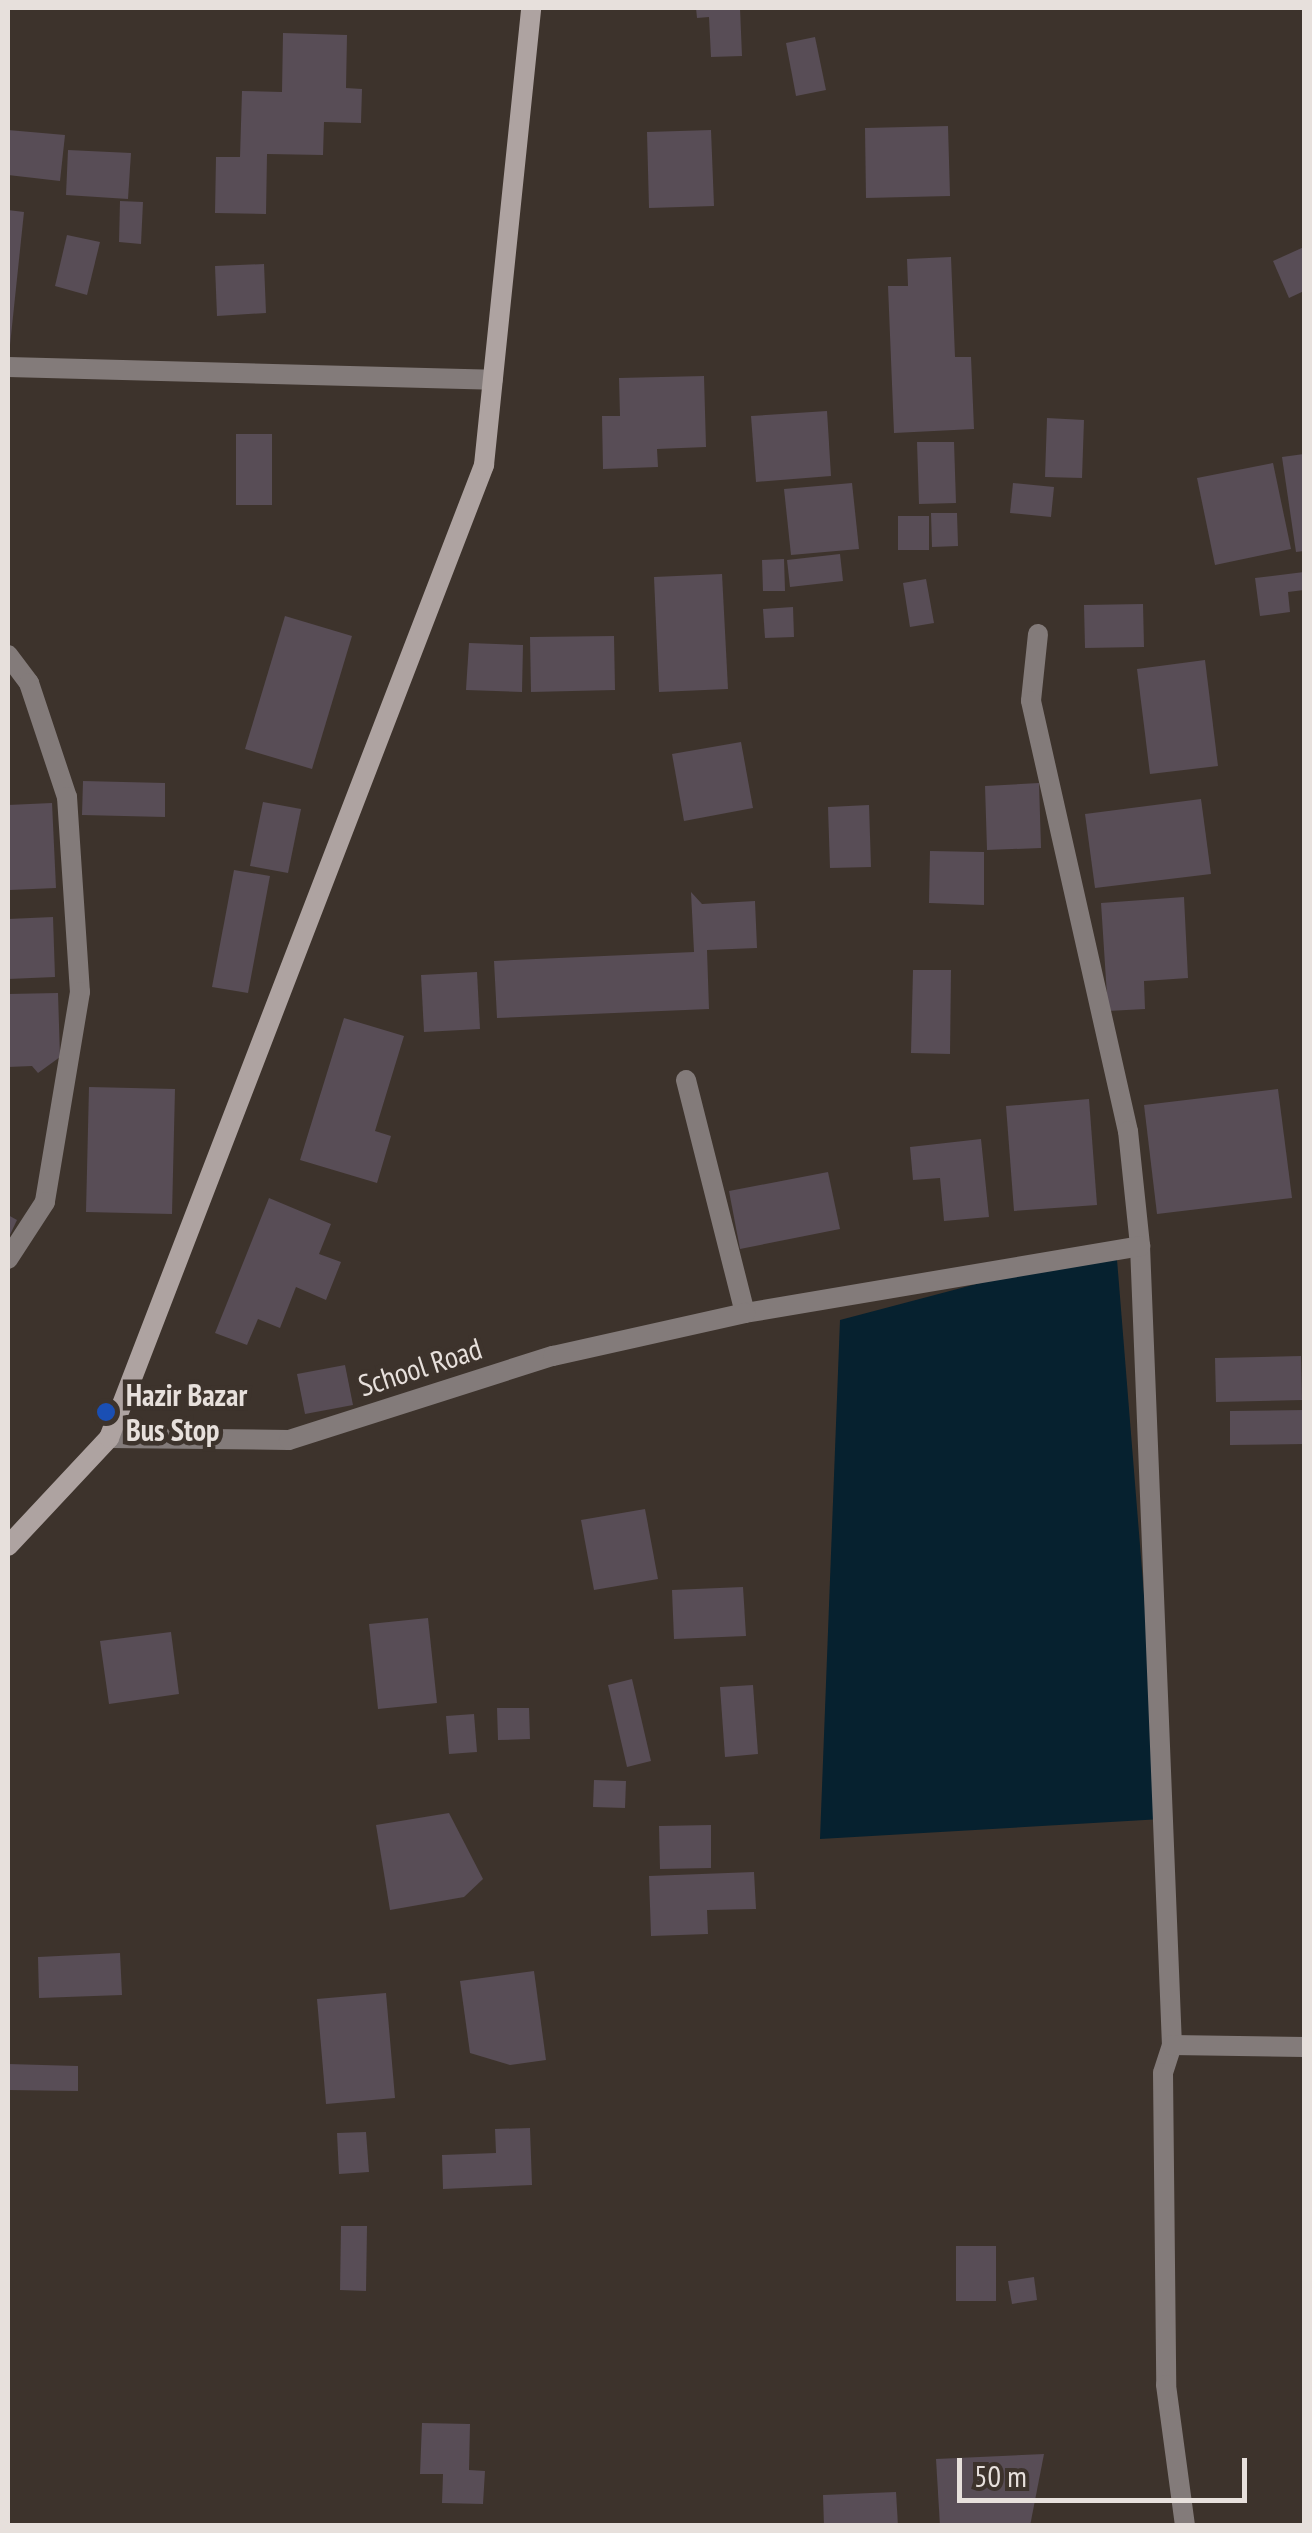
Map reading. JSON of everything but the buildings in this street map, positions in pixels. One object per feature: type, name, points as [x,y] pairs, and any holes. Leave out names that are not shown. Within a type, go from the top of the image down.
[{"type":"main road","points":[[8,1546],[109,1438],[484,466],[532,8]]},
{"type":"street","points":[[8,367],[493,380]]},
{"type":"street","points":[[1038,634],[1032,702],[1128,1132],[1140,1246],[1172,2045],[1163,2073],[1166,2386],[1185,2526]]},
{"type":"street","points":[[8,654],[29,683],[67,798],[80,992],[45,1202],[8,1259]]},
{"type":"street","points":[[686,1080],[745,1312]]},
{"type":"street","name":"School Road","points":[[109,1438],[289,1440],[553,1356],[745,1312],[1140,1246]]},
{"type":"street","points":[[1172,2045],[1304,2047]]},
{"type":"water","points":[[1116,1247],[1162,1819],[820,1839],[840,1320]]},
{"type":"place","name":"Hazir Bazar Bus Stop","points":[[106,1412]]}]
